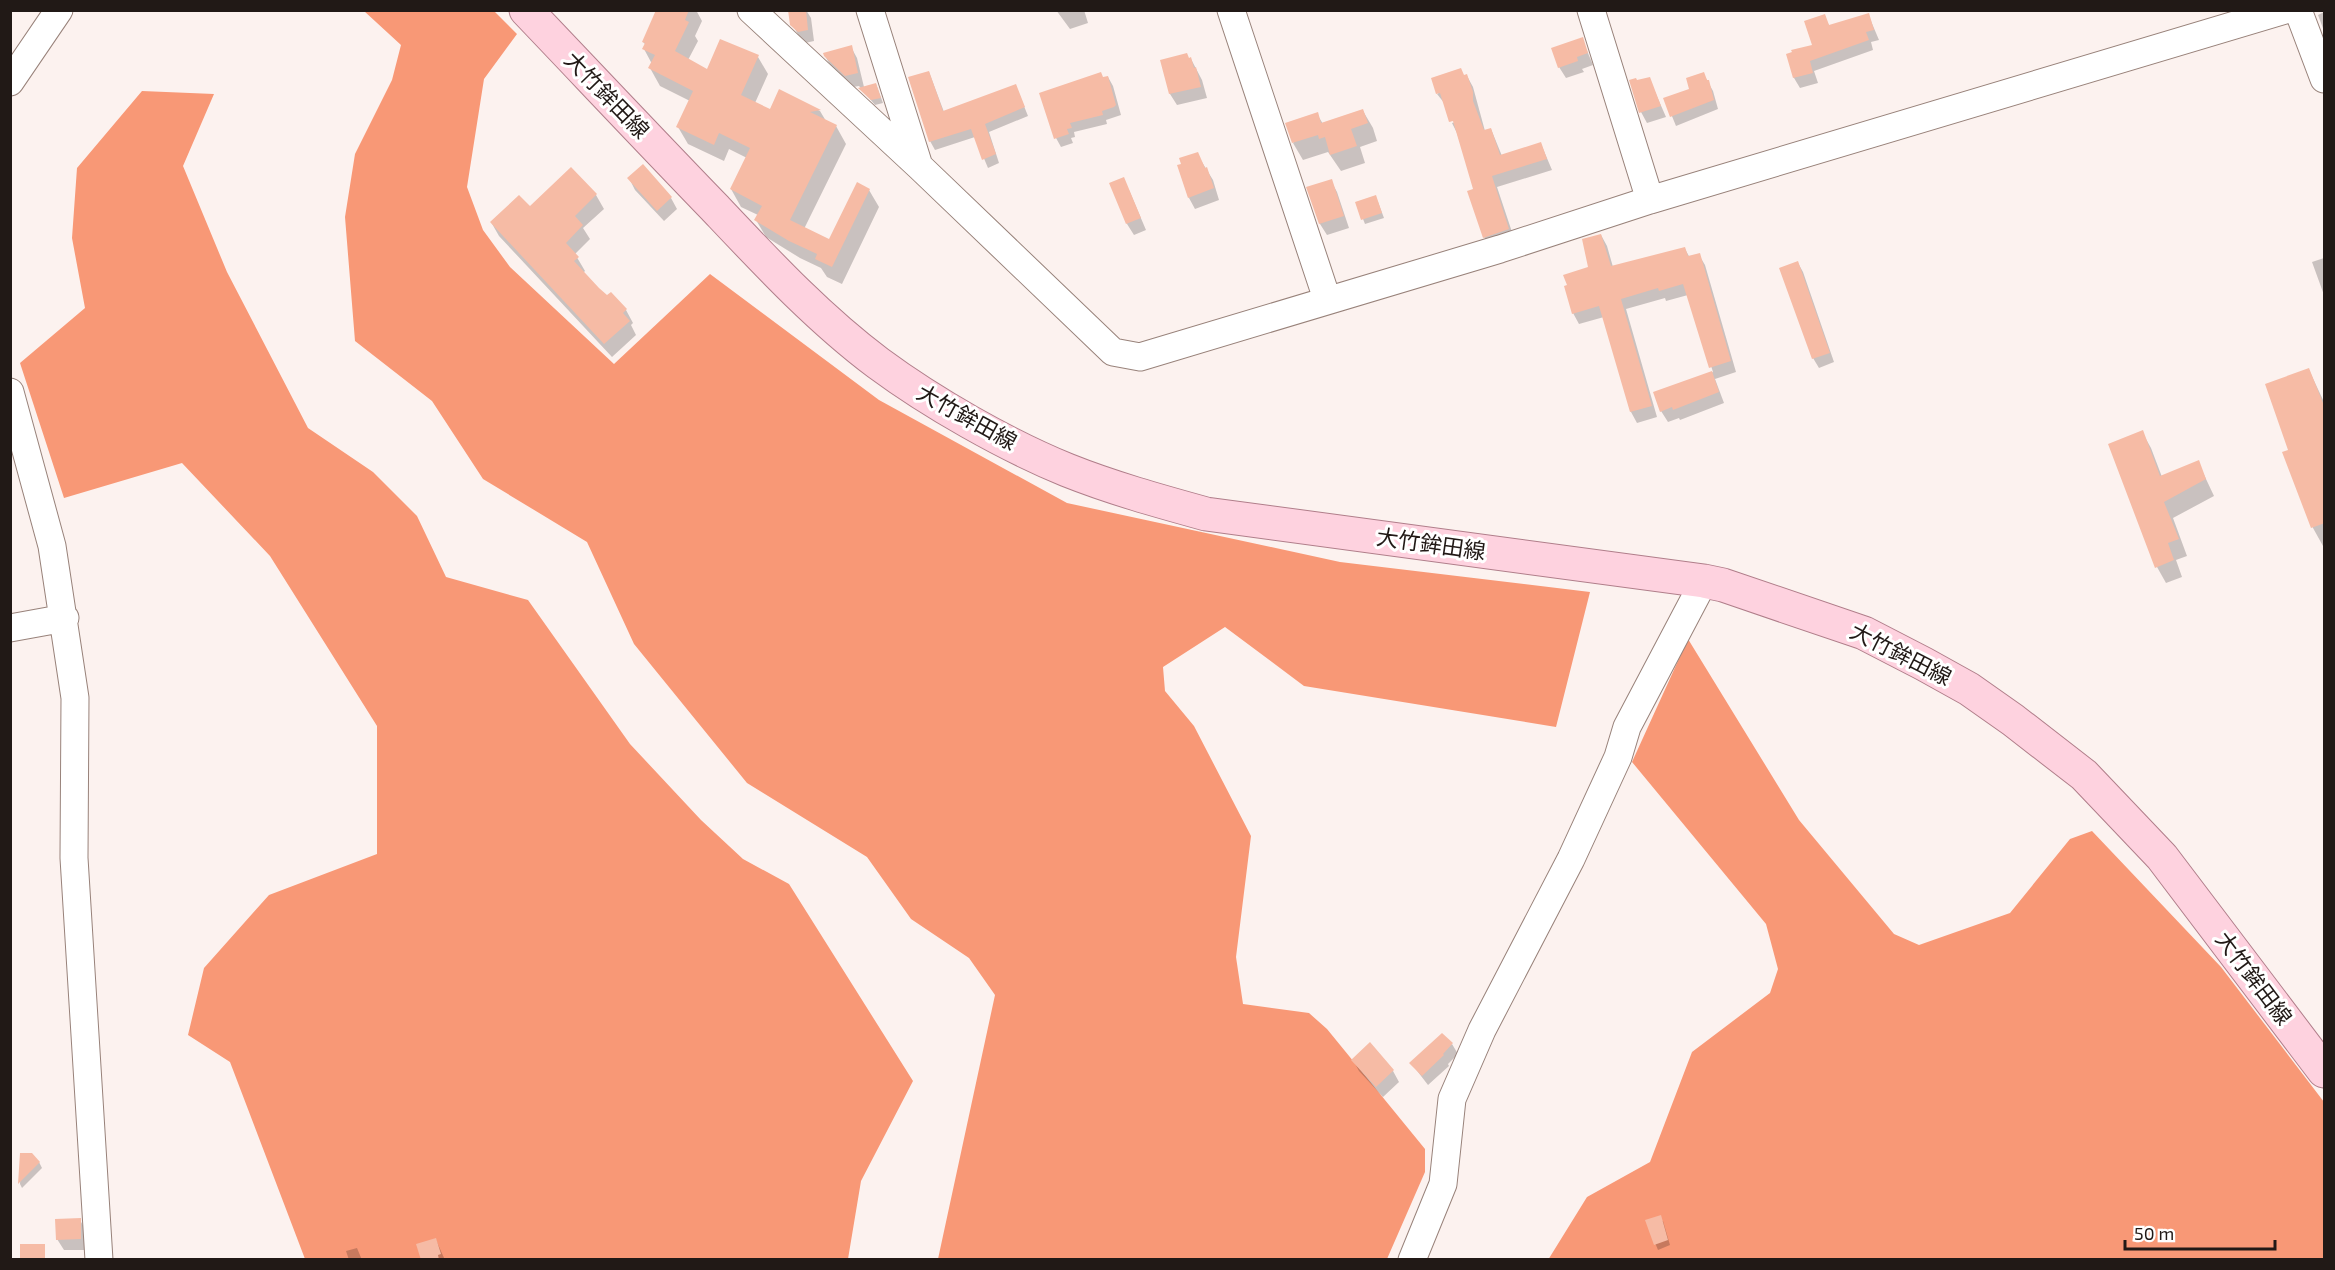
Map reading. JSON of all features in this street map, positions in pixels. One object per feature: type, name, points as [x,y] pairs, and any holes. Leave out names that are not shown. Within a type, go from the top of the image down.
[{"type":"main road","name":"大竹鉾田線","points":[[526,10],[760,255],[823,317],[877,363],[922,393],[999,437],[1066,470],[1136,494],[1206,514],[1704,581],[1815,614],[1864,633],[1970,688],[2084,775],[2162,857],[2325,1071]]},
{"type":"street","points":[[10,81],[59,10]]},
{"type":"street","points":[[751,10],[1113,352],[1140,357],[1500,249],[1650,200],[2285,10]]},
{"type":"street","points":[[870,10],[920,168]]},
{"type":"street","points":[[1232,10],[1328,299]]},
{"type":"street","points":[[1591,10],[1650,200]]},
{"type":"street","points":[[2298,10],[2325,79]]},
{"type":"street","points":[[10,392],[52,546],[65,618],[75,698],[74,858],[99,1260]]},
{"type":"street","points":[[1412,1260],[1443,1184],[1452,1099],[1482,1029],[1571,859],[1618,757],[1627,727],[1704,581]]},
{"type":"street","points":[[10,628],[65,618]]},
{"type":"shaded area","points":[[364,11],[494,11],[517,34],[484,79],[467,187],[483,230],[510,267],[614,364],[710,274],[879,400],[1067,503],[1340,562],[1590,592],[1556,727],[1304,686],[1225,627],[1163,667],[1165,691],[1194,726],[1251,836],[1236,957],[1243,1004],[1309,1013],[1327,1029],[1425,1149],[1425,1172],[1387,1259],[938,1259],[995,995],[969,958],[911,919],[867,857],[747,783],[634,644],[587,542],[483,479],[432,401],[355,341],[345,217],[355,154],[392,80],[401,45]]},
{"type":"shaded area","points":[[142,91],[214,94],[183,166],[227,272],[308,428],[373,472],[417,516],[446,577],[528,600],[630,744],[701,820],[743,859],[789,884],[913,1081],[861,1181],[848,1259],[305,1259],[230,1062],[188,1035],[204,968],[269,895],[377,854],[377,726],[270,556],[182,463],[64,498],[20,363],[85,308],[72,238],[77,168]]},
{"type":"shaded area","points":[[1688,639],[1799,820],[1894,934],[1919,945],[2010,913],[2070,839],[2092,831],[2221,967],[2324,1102],[2324,1259],[1548,1260],[1587,1197],[1650,1162],[1692,1052],[1770,993],[1778,969],[1766,924],[1632,762]]},
{"type":"building","points":[[656,10],[689,10],[685,20],[689,22],[675,51],[707,69],[720,39],[759,55],[741,95],[770,109],[779,89],[821,110],[810,112],[837,125],[790,220],[829,239],[857,182],[870,189],[832,267],[815,259],[817,254],[789,241],[754,220],[762,206],[730,189],[750,148],[719,133],[714,145],[676,127],[693,91],[648,68],[655,55],[642,49],[645,43],[642,42]]},
{"type":"building","points":[[788,10],[806,10],[808,30],[798,32],[790,25]]},
{"type":"building","points":[[1869,13],[1874,30],[1866,32],[1869,40],[1810,61],[1813,73],[1793,78],[1786,54],[1792,52],[1791,50],[1812,45],[1804,21],[1825,14],[1829,25]]},
{"type":"building","points":[[1583,37],[1588,53],[1577,57],[1578,61],[1558,68],[1551,48]]},
{"type":"building","points":[[852,45],[858,73],[845,76],[823,53]]},
{"type":"building","points":[[1187,53],[1189,58],[1191,57],[1194,68],[1196,67],[1201,87],[1169,94],[1160,60]]},
{"type":"building","points":[[1461,68],[1464,75],[1467,74],[1473,92],[1473,101],[1484,130],[1491,128],[1500,155],[1541,142],[1547,159],[1492,176],[1509,229],[1483,238],[1467,191],[1473,189],[1453,121],[1449,122],[1440,93],[1436,94],[1431,78]]},
{"type":"building","points":[[929,71],[943,111],[1016,84],[1025,107],[985,124],[996,154],[982,160],[971,129],[929,142],[908,77]]},
{"type":"building","points":[[1101,72],[1103,77],[1108,76],[1116,105],[1102,111],[1103,115],[1070,123],[1072,128],[1067,129],[1069,134],[1054,139],[1039,93]]},
{"type":"building","points":[[1704,72],[1709,80],[1714,100],[1670,117],[1663,98],[1689,89],[1686,78]]},
{"type":"building","points":[[1650,77],[1661,106],[1639,113],[1629,80]]},
{"type":"building","points":[[876,83],[881,98],[871,100],[858,88]]},
{"type":"building","points":[[1363,109],[1368,123],[1351,129],[1357,146],[1330,155],[1325,137],[1319,139],[1318,135],[1292,143],[1285,123],[1318,112],[1321,123]]},
{"type":"building","points":[[1198,152],[1205,168],[1207,167],[1214,188],[1188,198],[1177,165],[1181,164],[1179,158]]},
{"type":"building","points":[[643,164],[672,197],[657,211],[627,178]]},
{"type":"building","points":[[571,167],[597,194],[575,216],[583,225],[566,243],[579,257],[574,261],[599,288],[607,295],[611,292],[627,309],[623,313],[630,321],[604,344],[490,222],[519,195],[530,206]]},
{"type":"building","points":[[1124,177],[1141,218],[1126,224],[1109,183]]},
{"type":"building","points":[[1332,179],[1344,216],[1319,224],[1306,187]]},
{"type":"building","points":[[1376,195],[1382,213],[1361,220],[1355,202]]},
{"type":"building","points":[[1601,234],[1611,266],[1685,247],[1688,256],[1700,253],[1731,361],[1709,368],[1683,284],[1659,291],[1658,288],[1621,299],[1652,406],[1630,412],[1599,306],[1572,314],[1564,286],[1567,285],[1563,275],[1588,267],[1582,239]]},
{"type":"building","points":[[1798,261],[1830,353],[1812,359],[1779,268]]},
{"type":"building","points":[[2309,368],[2325,408],[2325,523],[2311,528],[2282,452],[2288,450],[2265,384]]},
{"type":"building","points":[[1712,371],[1719,392],[1673,410],[1672,407],[1660,412],[1653,392]]},
{"type":"building","points":[[2143,430],[2160,476],[2199,460],[2206,479],[2164,502],[2179,539],[2168,543],[2174,560],[2155,568],[2108,444]]},
{"type":"building","points":[[1442,1033],[1453,1043],[1422,1076],[1409,1063]]},
{"type":"building","points":[[1370,1042],[1394,1070],[1376,1087],[1351,1060]]},
{"type":"building","points":[[20,1153],[32,1153],[40,1162],[18,1184]]},
{"type":"building","points":[[1661,1215],[1668,1240],[1654,1245],[1645,1220]]},
{"type":"building","points":[[81,1218],[81,1239],[56,1240],[55,1219]]},
{"type":"building","points":[[436,1238],[441,1254],[438,1255],[439,1260],[421,1260],[416,1244]]},
{"type":"building","points":[[20,1244],[45,1244],[45,1260],[20,1260]]}]
